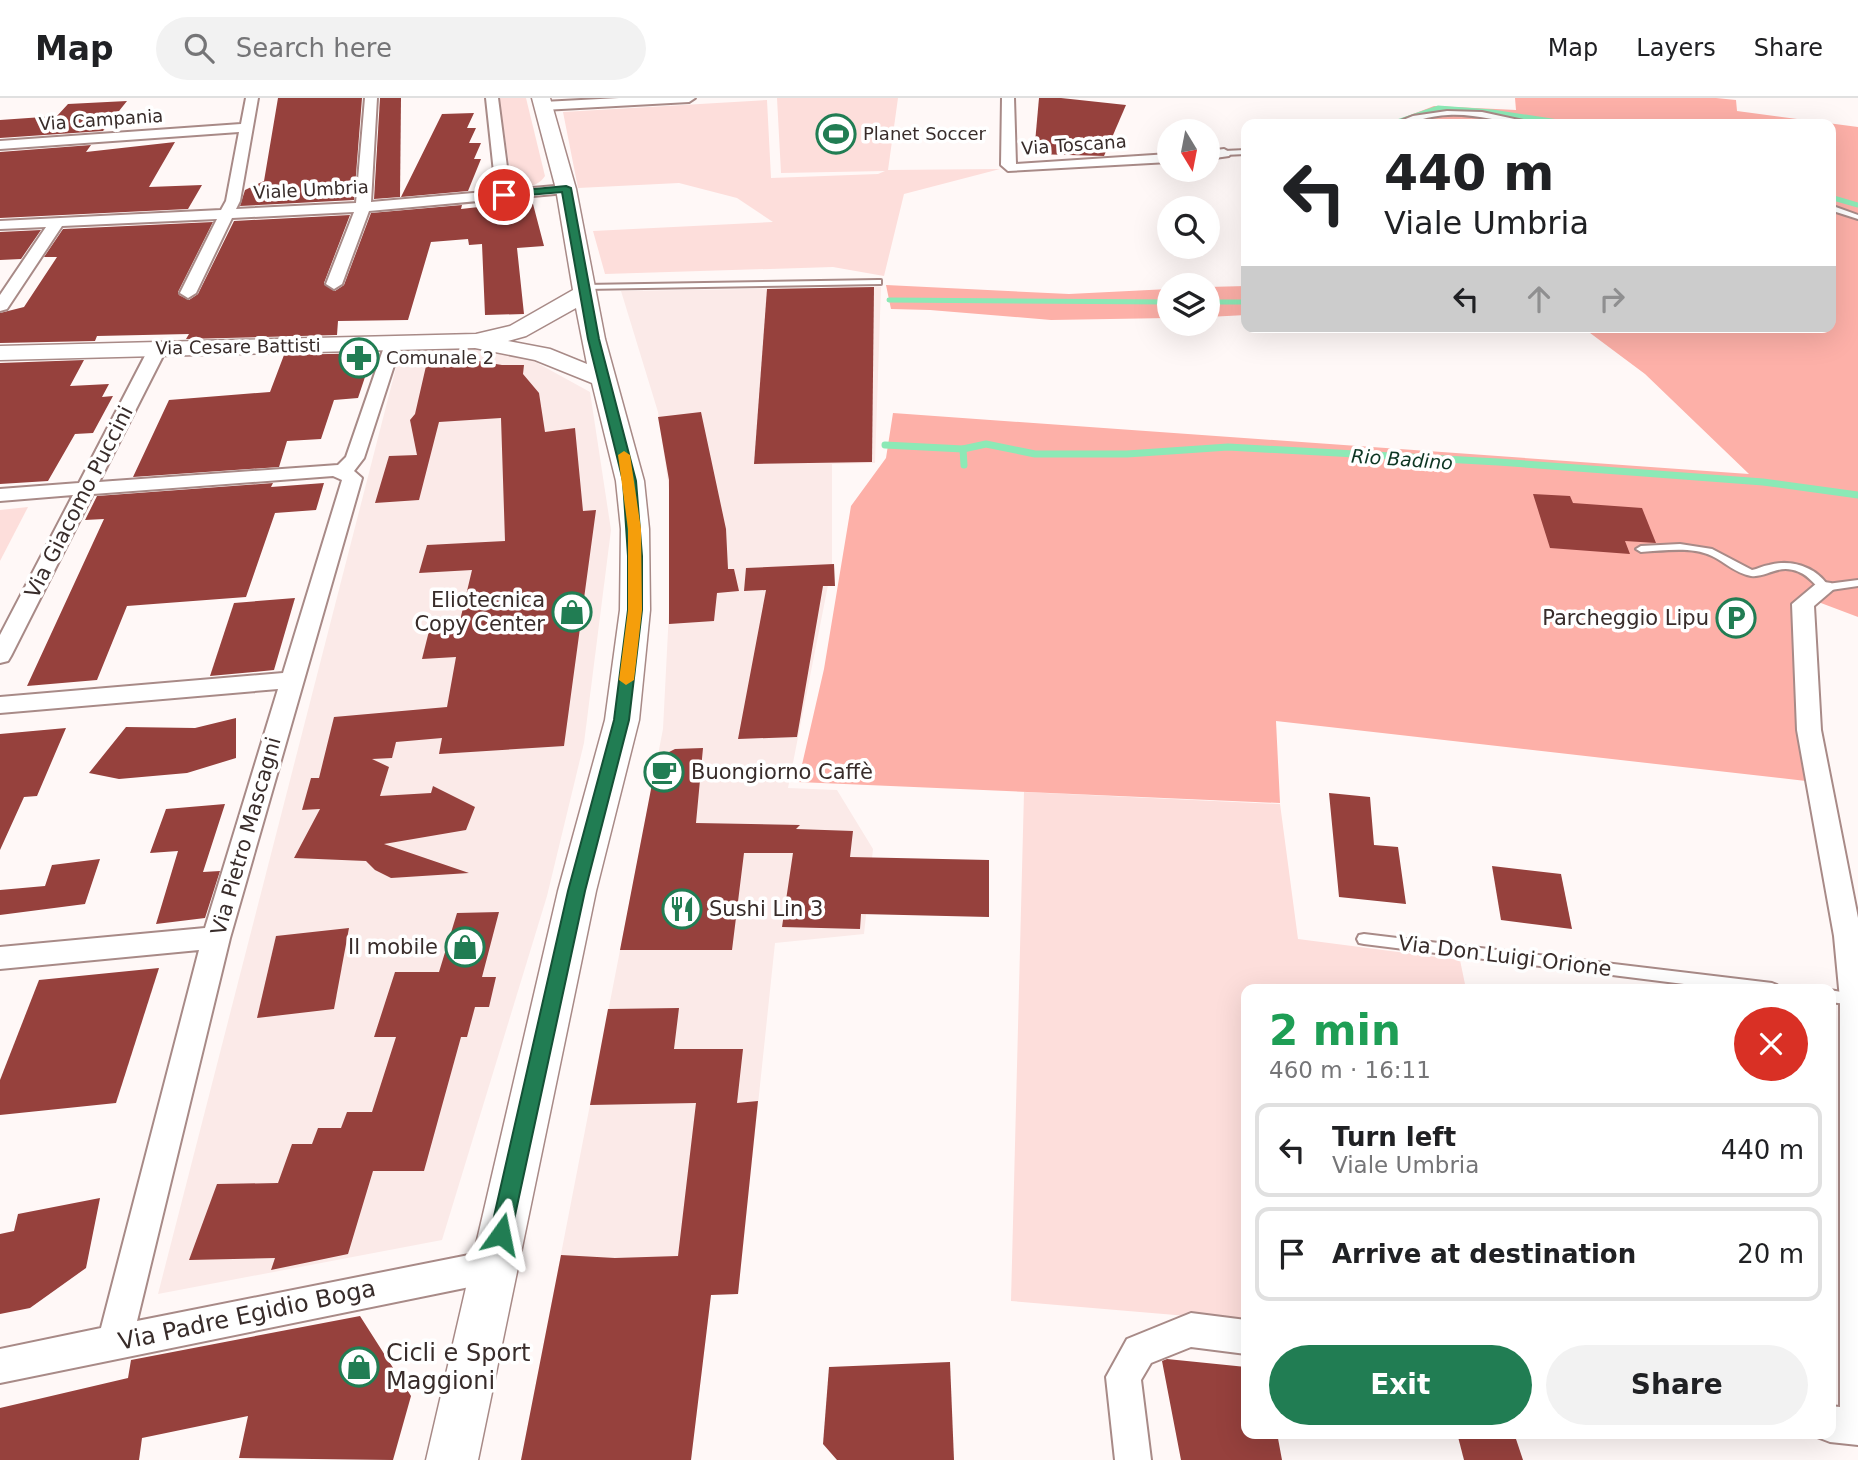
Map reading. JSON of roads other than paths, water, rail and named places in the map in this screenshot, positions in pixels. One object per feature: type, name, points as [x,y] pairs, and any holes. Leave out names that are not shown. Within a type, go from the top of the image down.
[{"type":"main road","points":[[452,1460],[577,891],[623,706],[635,610],[635,529],[629,481],[592,330],[566,188],[542,102]]},
{"type":"main road","name":"Via Cesare Battisti","points":[[0,353],[476,341],[518,331],[586,289]]},
{"type":"main road","name":"Via Cesare Battisti","points":[[541,355],[569,350],[592,330],[566,316],[542,318]]},
{"type":"main road","name":"Via Cesare Battisti","points":[[476,341],[541,355],[603,379]]},
{"type":"street","points":[[188,293],[228,214],[252,98]]},
{"type":"street","points":[[334,284],[363,207],[370,98]]},
{"type":"street","points":[[492,98],[504,195]]},
{"type":"street","points":[[542,102],[689,98]]},
{"type":"street","name":"Via Toscana","points":[[1008,98],[1007,165],[1013,168],[1157,159]]},
{"type":"street","name":"Via Campania","points":[[0,145],[246,128]]},
{"type":"street","points":[[1220,154],[1224,153]]},
{"type":"street","name":"Viale Umbria","points":[[0,225],[363,207],[566,188]]},
{"type":"street","points":[[1,306],[58,221]]},
{"type":"street","points":[[0,495],[342,472],[355,458],[393,344]]},
{"type":"street","name":"Via Giacomo Puccini","points":[[0,656],[158,348]]},
{"type":"street","name":"Via Pietro Mascagni","points":[[115,1342],[216,938],[352,478],[342,472]]},
{"type":"street","points":[[1824,588],[1803,604],[1809,730],[1847,936],[1842,998],[1858,1412]]},
{"type":"street","points":[[0,705],[292,680]]},
{"type":"street","points":[[0,958],[216,938]]},
{"type":"street","name":"Via Padre Egidio Boga","points":[[0,1366],[494,1266]]},
{"type":"street","points":[[1133,1460],[1123,1377],[1139,1351],[1191,1330],[1241,1336]]},
{"type":"street","points":[[1836,1425],[1858,1427]]},
{"type":"lane","points":[[1412,119],[1434,112],[1457,111],[1504,119]]},
{"type":"lane","points":[[1224,153],[1241,152]]},
{"type":"lane","points":[[1836,209],[1858,217]]},
{"type":"lane","points":[[586,289],[878,282]]},
{"type":"lane","points":[[1641,549],[1700,550],[1717,554],[1731,565],[1756,573],[1776,566],[1795,566],[1810,572],[1824,588],[1858,583]]},
{"type":"lane","name":"Via Don Luigi Orione","points":[[1364,939],[1731,984]]},
{"type":"waterway","points":[[1406,119],[1438,108],[1538,119]]},
{"type":"waterway","points":[[1836,199],[1858,205]]},
{"type":"waterway","points":[[889,300],[1157,302]]},
{"type":"waterway","points":[[1220,302],[1241,302]]},
{"type":"waterway","name":"Rio Badino","points":[[963,449],[986,444],[1035,454],[1127,454],[1228,447],[1498,462],[1763,482],[1858,495]]},
{"type":"waterway","points":[[885,445],[963,449]]},
{"type":"waterway","name":"Rio Badino","points":[[963,449],[964,465]]},
{"type":"place","name":"Planet Soccer","points":[[836,134]]},
{"type":"place","name":"Comunale 2","points":[[359,358]]},
{"type":"place","name":"Eliotecnica Copy Center","points":[[572,612]]},
{"type":"place","name":"Parcheggio Lipu","points":[[1736,618]]},
{"type":"place","name":"Buongiorno Caffè","points":[[664,772]]},
{"type":"place","name":"Sushi Lin 3","points":[[682,909]]},
{"type":"place","name":"Il mobile","points":[[465,947]]},
{"type":"place","name":"Cicli e Sport Maggioni","points":[[359,1367]]}]
